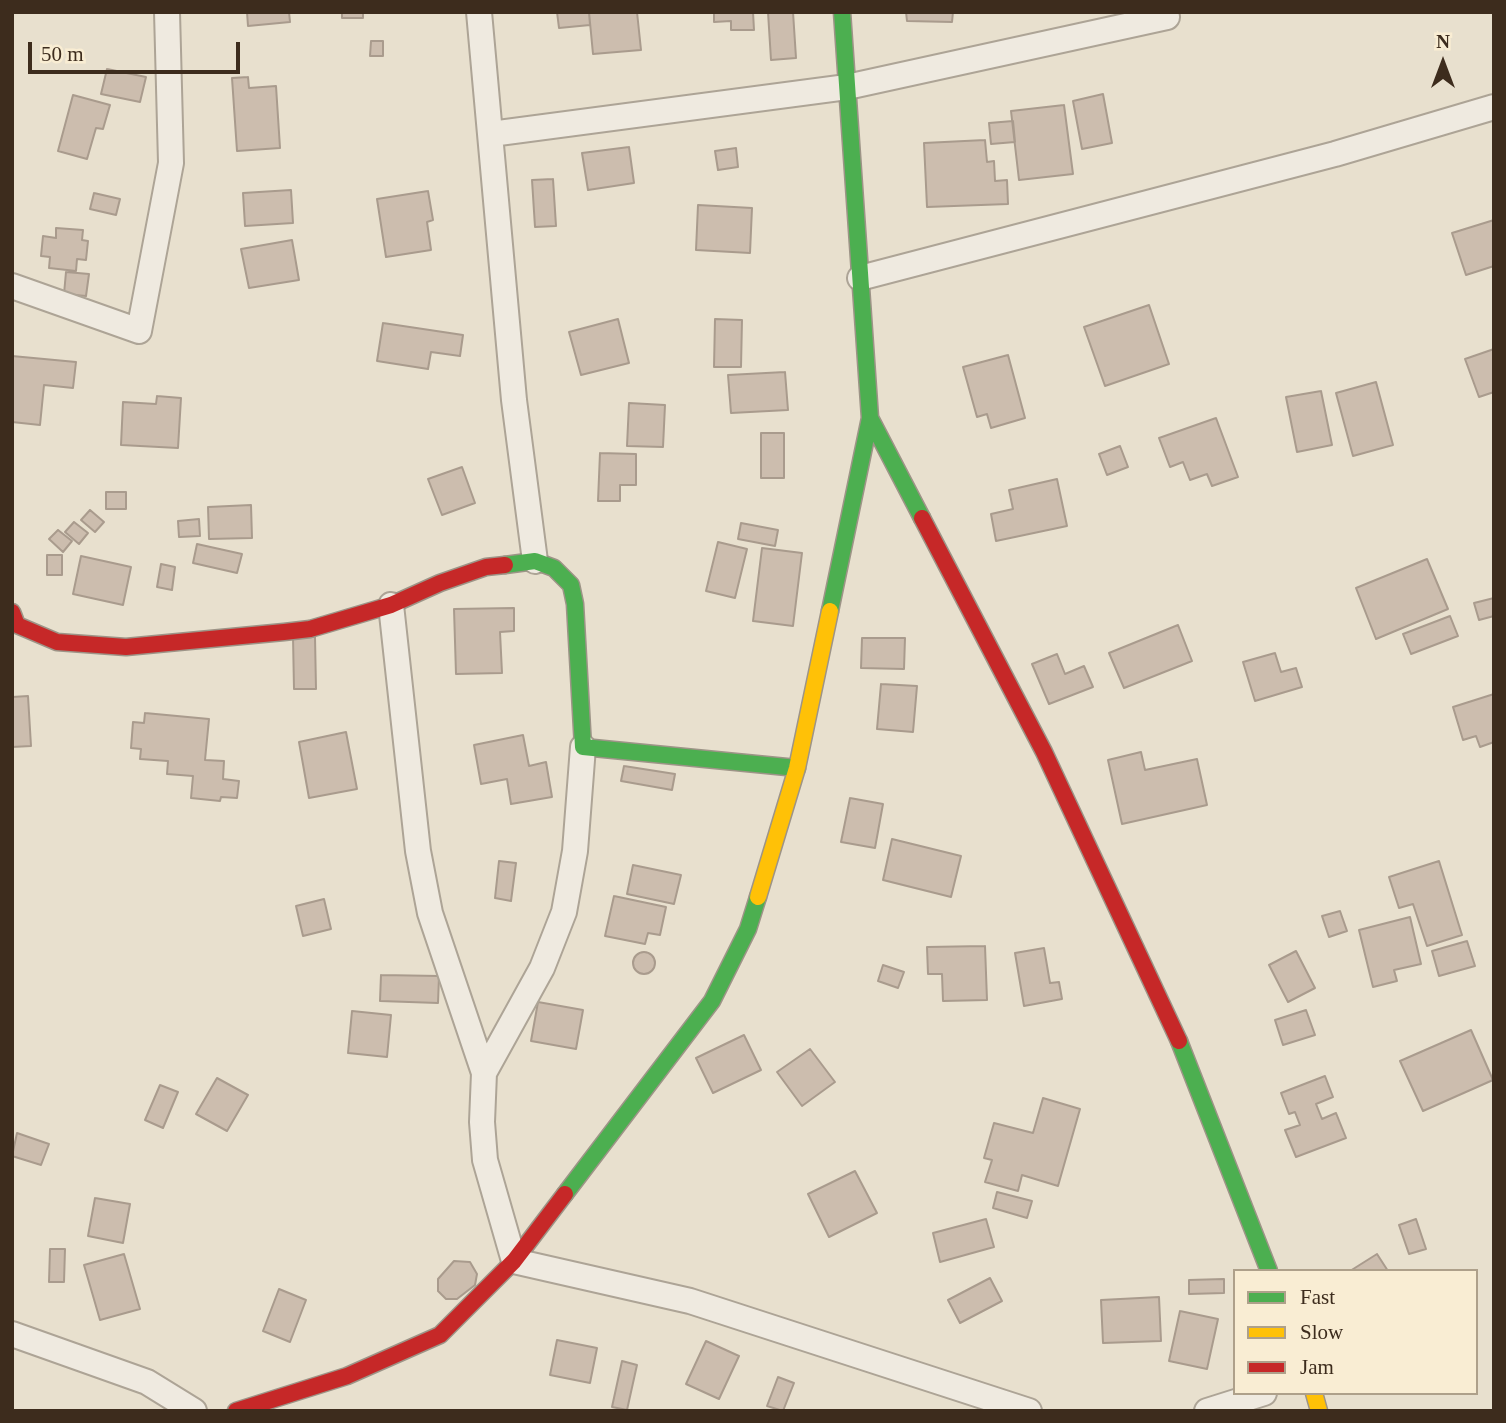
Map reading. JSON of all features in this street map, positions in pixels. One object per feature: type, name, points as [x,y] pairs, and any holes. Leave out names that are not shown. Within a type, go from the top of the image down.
[{"type":"street","points":[[12,286],[139,331],[171,163],[167,12]]},
{"type":"street","points":[[480,12],[514,400],[535,561]]},
{"type":"street","points":[[236,1411],[348,1376],[440,1335],[514,1261],[712,1001],[748,929],[797,768],[870,418],[842,12]]},
{"type":"street","points":[[491,134],[848,87],[1171,14]]},
{"type":"street","points":[[860,278],[1335,154],[1494,107]]},
{"type":"street","points":[[870,418],[1044,752],[1175,1030],[1268,1269]]},
{"type":"street","points":[[12,612],[17,625],[57,642],[126,647],[310,629],[391,605],[440,583],[486,567],[535,561],[554,568],[570,586],[575,604],[583,747],[575,851],[564,912],[542,968],[484,1073]]},
{"type":"street","points":[[391,605],[418,850],[425,888],[430,913],[484,1073],[482,1122],[485,1160],[514,1261]]},
{"type":"street","points":[[583,747],[797,768]]},
{"type":"street","points":[[514,1261],[690,1301],[1029,1411]]},
{"type":"street","points":[[12,1334],[147,1382],[194,1411]]},
{"type":"street","points":[[1207,1411],[1259,1395]]},
{"type":"building","points":[[247,12],[289,12],[290,22],[248,26]]},
{"type":"building","points":[[342,12],[363,12],[363,18],[342,18]]},
{"type":"building","points":[[557,12],[589,12],[590,25],[559,28]]},
{"type":"building","points":[[589,12],[637,12],[641,50],[593,54]]},
{"type":"building","points":[[714,12],[753,12],[754,30],[731,30],[731,21],[714,22]]},
{"type":"building","points":[[768,12],[793,12],[796,58],[771,60]]},
{"type":"building","points":[[906,12],[953,12],[952,22],[907,21]]},
{"type":"building","points":[[371,41],[383,41],[383,56],[370,56]]},
{"type":"building","points":[[107,69],[146,77],[140,102],[101,94]]},
{"type":"building","points":[[248,77],[249,88],[276,86],[280,148],[237,151],[232,78]]},
{"type":"building","points":[[1103,94],[1112,143],[1082,149],[1073,101]]},
{"type":"building","points":[[73,95],[110,105],[103,129],[96,128],[87,159],[58,151]]},
{"type":"building","points":[[1064,105],[1073,174],[1019,180],[1011,111]]},
{"type":"building","points":[[1013,121],[1015,142],[991,144],[989,123]]},
{"type":"building","points":[[985,140],[987,162],[994,161],[995,181],[1007,180],[1008,204],[927,207],[924,143]]},
{"type":"building","points":[[629,147],[634,183],[588,190],[582,153]]},
{"type":"building","points":[[736,148],[738,167],[718,170],[715,151]]},
{"type":"building","points":[[553,179],[556,226],[535,227],[532,180]]},
{"type":"building","points":[[291,190],[293,223],[245,226],[243,193]]},
{"type":"building","points":[[428,191],[433,220],[427,222],[431,250],[386,257],[377,199]]},
{"type":"building","points":[[94,193],[120,199],[116,215],[90,209]]},
{"type":"building","points":[[698,205],[752,208],[750,253],[696,250]]},
{"type":"building","points":[[1494,220],[1494,266],[1466,275],[1452,233]]},
{"type":"building","points":[[56,228],[83,230],[82,240],[88,241],[86,260],[77,259],[76,271],[49,268],[50,257],[41,256],[43,236],[56,238]]},
{"type":"building","points":[[292,240],[299,280],[249,288],[241,249]]},
{"type":"building","points":[[66,272],[89,274],[86,296],[64,294]]},
{"type":"building","points":[[1149,305],[1169,364],[1105,386],[1084,327]]},
{"type":"building","points":[[618,319],[629,363],[581,375],[569,332]]},
{"type":"building","points":[[715,319],[742,320],[741,367],[714,367]]},
{"type":"building","points":[[383,323],[463,335],[460,356],[431,352],[428,369],[377,361]]},
{"type":"building","points":[[1494,349],[1494,392],[1479,397],[1465,359]]},
{"type":"building","points":[[1008,355],[1025,418],[991,428],[987,414],[977,417],[963,367]]},
{"type":"building","points":[[12,356],[76,362],[73,388],[44,385],[40,425],[12,422]]},
{"type":"building","points":[[785,372],[788,410],[731,413],[728,375]]},
{"type":"building","points":[[1376,382],[1393,445],[1353,456],[1336,393]]},
{"type":"building","points":[[1321,391],[1332,445],[1297,452],[1286,397]]},
{"type":"building","points":[[157,396],[181,398],[178,448],[121,445],[123,402],[156,404]]},
{"type":"building","points":[[629,403],[665,405],[663,447],[627,446]]},
{"type":"building","points":[[1216,418],[1238,477],[1212,486],[1207,474],[1190,480],[1183,462],[1170,467],[1159,438]]},
{"type":"building","points":[[761,433],[784,433],[784,478],[761,478]]},
{"type":"building","points":[[1120,446],[1128,467],[1107,475],[1099,454]]},
{"type":"building","points":[[600,453],[636,454],[636,485],[620,485],[620,501],[598,501]]},
{"type":"building","points":[[462,467],[475,503],[442,515],[428,479]]},
{"type":"building","points":[[1057,479],[1067,526],[996,541],[991,514],[1013,509],[1009,490]]},
{"type":"building","points":[[106,492],[126,492],[126,509],[106,509]]},
{"type":"building","points":[[251,505],[252,538],[209,539],[208,507]]},
{"type":"building","points":[[90,510],[104,522],[95,532],[81,520]]},
{"type":"building","points":[[199,519],[200,536],[179,537],[178,521]]},
{"type":"building","points":[[74,522],[88,533],[79,544],[65,532]]},
{"type":"building","points":[[741,523],[778,530],[775,546],[738,539]]},
{"type":"building","points":[[58,530],[72,541],[63,552],[49,539]]},
{"type":"building","points":[[718,542],[747,549],[735,598],[706,591]]},
{"type":"building","points":[[197,544],[242,554],[237,573],[193,563]]},
{"type":"building","points":[[762,548],[802,553],[793,626],[753,621]]},
{"type":"building","points":[[47,555],[62,555],[62,575],[47,575]]},
{"type":"building","points":[[81,556],[131,567],[123,605],[73,594]]},
{"type":"building","points":[[1427,559],[1448,609],[1376,639],[1356,588]]},
{"type":"building","points":[[161,564],[175,567],[172,590],[157,587]]},
{"type":"building","points":[[1494,598],[1494,616],[1479,620],[1474,603]]},
{"type":"building","points":[[514,608],[514,631],[500,632],[502,673],[456,674],[454,609]]},
{"type":"building","points":[[1450,616],[1458,636],[1411,654],[1403,634]]},
{"type":"building","points":[[1178,625],[1192,661],[1124,688],[1109,653]]},
{"type":"building","points":[[293,637],[315,637],[316,689],[294,689]]},
{"type":"building","points":[[862,638],[905,638],[904,669],[861,668]]},
{"type":"building","points":[[1275,653],[1281,672],[1296,668],[1302,687],[1255,701],[1243,662]]},
{"type":"building","points":[[1057,654],[1065,674],[1084,666],[1093,687],[1049,704],[1032,664]]},
{"type":"building","points":[[881,684],[917,686],[913,732],[877,729]]},
{"type":"building","points":[[1494,694],[1494,742],[1480,747],[1476,736],[1463,740],[1453,707]]},
{"type":"building","points":[[28,696],[31,746],[12,747],[12,697]]},
{"type":"building","points":[[145,713],[209,719],[205,760],[224,761],[223,779],[239,781],[237,798],[221,797],[220,801],[191,798],[193,776],[167,774],[168,761],[140,759],[141,749],[131,748],[133,722],[144,723]]},
{"type":"building","points":[[346,732],[357,789],[309,798],[299,742]]},
{"type":"building","points":[[523,735],[529,766],[546,762],[552,797],[511,804],[507,779],[481,784],[474,745]]},
{"type":"building","points":[[1141,752],[1145,770],[1197,759],[1207,805],[1122,824],[1108,760]]},
{"type":"building","points":[[624,766],[675,774],[672,790],[621,781]]},
{"type":"building","points":[[850,798],[883,804],[875,848],[841,842]]},
{"type":"building","points":[[892,839],[961,856],[951,897],[883,880]]},
{"type":"building","points":[[499,861],[516,863],[511,901],[495,898]]},
{"type":"building","points":[[1439,861],[1462,935],[1427,946],[1413,904],[1399,908],[1389,877]]},
{"type":"building","points":[[633,865],[681,875],[674,904],[627,894]]},
{"type":"building","points":[[614,896],[666,907],[660,935],[648,933],[645,944],[605,936]]},
{"type":"building","points":[[324,899],[331,929],[303,936],[296,906]]},
{"type":"building","points":[[1340,911],[1347,931],[1329,937],[1322,916]]},
{"type":"building","points":[[1410,917],[1421,964],[1394,970],[1397,981],[1373,987],[1359,930]]},
{"type":"building","points":[[1467,941],[1475,966],[1439,976],[1432,951]]},
{"type":"building","points":[[985,946],[987,1000],[943,1001],[942,974],[928,974],[927,947]]},
{"type":"building","points":[[1044,948],[1050,983],[1059,982],[1062,999],[1024,1006],[1015,953]]},
{"type":"building","points":[[1296,951],[1315,988],[1288,1002],[1269,965]]},
{"type":"building","points":[[644,952],[652,955],[655,963],[652,971],[644,974],[636,971],[633,963],[636,955]]},
{"type":"building","points":[[883,965],[904,972],[898,988],[878,981]]},
{"type":"building","points":[[381,975],[439,976],[438,1003],[380,1001]]},
{"type":"building","points":[[538,1002],[583,1010],[576,1049],[531,1041]]},
{"type":"building","points":[[1306,1010],[1315,1035],[1283,1045],[1275,1020]]},
{"type":"building","points":[[352,1011],[391,1015],[387,1057],[348,1053]]},
{"type":"building","points":[[1471,1030],[1493,1080],[1423,1111],[1400,1061]]},
{"type":"building","points":[[744,1035],[761,1070],[713,1093],[696,1058]]},
{"type":"building","points":[[810,1049],[835,1082],[802,1106],[777,1072]]},
{"type":"building","points":[[1325,1076],[1333,1097],[1316,1104],[1322,1119],[1336,1113],[1346,1138],[1296,1157],[1285,1130],[1300,1125],[1295,1112],[1289,1114],[1281,1093]]},
{"type":"building","points":[[217,1078],[248,1095],[227,1131],[196,1114]]},
{"type":"building","points":[[160,1085],[178,1092],[163,1128],[145,1120]]},
{"type":"building","points":[[1043,1098],[1080,1109],[1058,1186],[1022,1175],[1018,1191],[985,1182],[992,1160],[984,1158],[994,1123],[1033,1133]]},
{"type":"building","points":[[17,1133],[49,1144],[41,1165],[12,1156]]},
{"type":"building","points":[[855,1171],[877,1213],[829,1237],[808,1194]]},
{"type":"building","points":[[997,1192],[1032,1201],[1027,1218],[993,1208]]},
{"type":"building","points":[[95,1198],[130,1204],[123,1243],[88,1236]]},
{"type":"building","points":[[986,1219],[994,1247],[940,1262],[933,1233]]},
{"type":"building","points":[[1416,1219],[1426,1249],[1409,1254],[1399,1225]]},
{"type":"building","points":[[50,1249],[65,1249],[64,1282],[49,1282]]},
{"type":"building","points":[[124,1254],[140,1309],[100,1320],[84,1265]]},
{"type":"building","points":[[1377,1254],[1387,1269],[1353,1269]]},
{"type":"building","points":[[454,1261],[470,1262],[477,1274],[475,1285],[457,1299],[446,1299],[438,1291],[438,1279]]},
{"type":"building","points":[[990,1278],[1002,1301],[960,1323],[948,1300]]},
{"type":"building","points":[[1224,1279],[1224,1293],[1189,1294],[1189,1280]]},
{"type":"building","points":[[279,1289],[306,1300],[290,1342],[263,1331]]},
{"type":"building","points":[[1159,1297],[1161,1341],[1103,1343],[1101,1300]]},
{"type":"building","points":[[1180,1311],[1218,1319],[1207,1369],[1169,1361]]},
{"type":"building","points":[[557,1340],[597,1348],[590,1383],[550,1375]]},
{"type":"building","points":[[706,1341],[739,1356],[719,1399],[686,1384]]},
{"type":"building","points":[[622,1361],[637,1365],[627,1410],[612,1407]]},
{"type":"building","points":[[778,1377],[794,1383],[783,1411],[767,1406]]},
{"type":"traffic: fast","points":[[842,12],[870,418],[922,518]]},
{"type":"traffic: fast","points":[[830,611],[870,418]]},
{"type":"traffic: fast","points":[[505,565],[535,561],[554,568],[571,585],[575,604],[583,747],[797,768]]},
{"type":"traffic: fast","points":[[565,1194],[712,1001],[748,929],[758,897]]},
{"type":"traffic: fast","points":[[1179,1041],[1268,1269]]},
{"type":"traffic: slow","points":[[758,897],[797,768],[830,611]]},
{"type":"traffic: slow","points":[[1315,1395],[1319,1411]]},
{"type":"traffic: jam","points":[[922,518],[1044,752],[1179,1041]]},
{"type":"traffic: jam","points":[[12,612],[17,625],[57,642],[126,647],[284,632],[310,629],[391,605],[440,583],[486,567],[505,565]]},
{"type":"traffic: jam","points":[[236,1411],[347,1376],[440,1335],[514,1261],[565,1194]]}]
